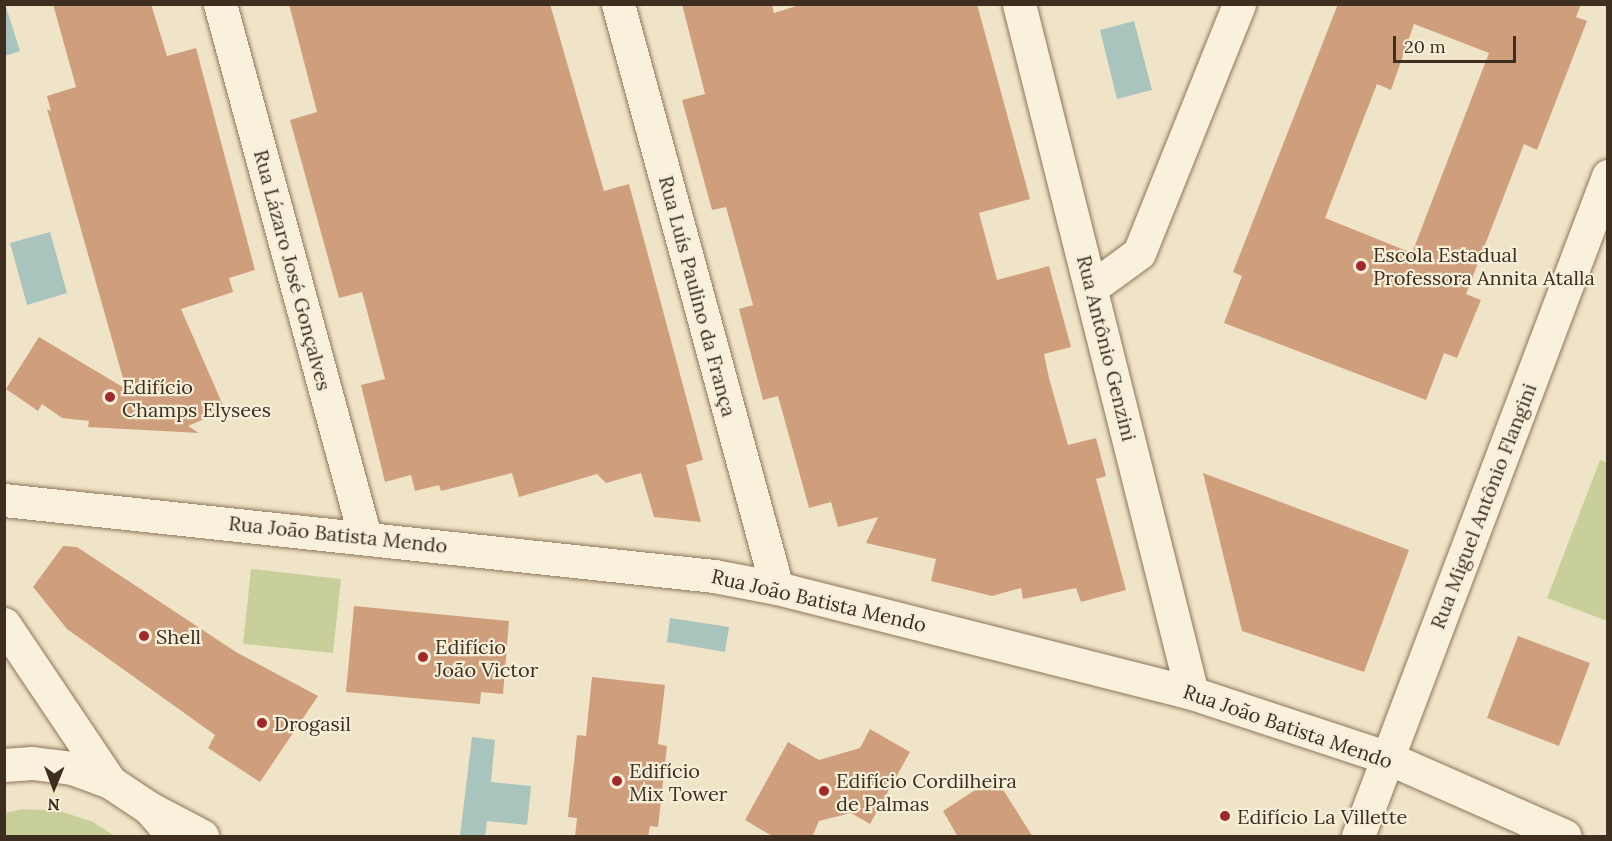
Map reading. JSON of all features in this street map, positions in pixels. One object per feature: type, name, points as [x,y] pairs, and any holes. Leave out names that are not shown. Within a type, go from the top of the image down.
[{"type":"street","name":"Rua Lázaro José Gonçalves","points":[[220,4],[365,537]]},
{"type":"street","name":"Rua Luís Paulino da França","points":[[618,4],[777,588]]},
{"type":"street","name":"Rua Antônio Genzini","points":[[1019,4],[1192,693]]},
{"type":"street","points":[[1091,288],[1139,253],[1239,4]]},
{"type":"street","name":"Rua Miguel Antônio Flangini","points":[[1358,837],[1608,176]]},
{"type":"street","name":"Rua João Batista Mendo","points":[[4,500],[714,576],[777,588],[1192,693],[1388,758],[1565,837]]},
{"type":"street","points":[[4,624],[110,782]]},
{"type":"street","points":[[4,765],[32,763],[72,768],[110,782],[149,808],[202,837]]},
{"type":"street","points":[[149,808],[173,837]]},
{"type":"green space","points":[[1600,460],[1608,463],[1607,621],[1547,598]]},
{"type":"green space","points":[[251,569],[341,579],[333,653],[243,644]]},
{"type":"green space","points":[[23,809],[60,811],[93,822],[115,836],[5,836],[5,813]]},
{"type":"water","points":[[4,5],[20,51],[5,56]]},
{"type":"water","points":[[1134,21],[1152,90],[1117,99],[1100,30]]},
{"type":"water","points":[[50,232],[67,293],[27,305],[10,243]]},
{"type":"water","points":[[670,618],[729,627],[725,652],[667,642]]},
{"type":"water","points":[[472,737],[495,740],[491,782],[531,786],[527,825],[487,821],[485,836],[460,836]]},
{"type":"building","points":[[53,4],[151,4],[167,56],[196,48],[255,270],[229,278],[233,292],[181,309],[225,410],[188,426],[199,433],[88,427],[89,421],[62,418],[42,404],[38,411],[6,389],[39,337],[126,389],[47,109],[51,111],[47,96],[76,87]]},
{"type":"building","points":[[289,4],[550,4],[604,191],[629,184],[703,460],[686,465],[701,522],[654,517],[641,473],[606,483],[597,474],[519,497],[512,473],[441,491],[439,485],[415,491],[411,475],[385,482],[361,385],[385,379],[362,292],[339,298],[290,120],[317,112]]},
{"type":"building","points":[[682,4],[772,4],[774,13],[803,4],[977,4],[1030,199],[979,213],[997,280],[1049,266],[1071,347],[1044,354],[1049,378],[1068,445],[1096,438],[1106,476],[1096,479],[1126,590],[1081,602],[1076,588],[1023,599],[1021,588],[992,596],[931,581],[936,559],[866,543],[878,517],[838,527],[831,502],[809,508],[778,396],[763,400],[739,309],[753,305],[726,207],[712,210],[682,100],[705,94]]},
{"type":"building","points":[[1338,4],[1581,4],[1576,17],[1587,21],[1537,150],[1524,144],[1466,294],[1481,300],[1457,358],[1444,353],[1426,400],[1224,323],[1242,276],[1233,272]],"holes":[[[1414,24],[1489,53],[1412,253],[1325,218],[1377,84],[1391,90]]]},
{"type":"building","points":[[1203,473],[1409,550],[1364,672],[1242,631]]},
{"type":"building","name":"Shell","points":[[63,546],[77,547],[236,652],[318,696],[260,782],[208,748],[215,735],[67,629],[33,587]]},
{"type":"building","name":"Edifício João Victor","points":[[354,606],[509,621],[503,694],[481,692],[480,704],[346,692]]},
{"type":"building","points":[[1518,636],[1590,663],[1559,746],[1487,718]]},
{"type":"building","name":"Edifício Mix Tower","points":[[592,677],[665,685],[658,744],[667,746],[658,827],[650,826],[648,837],[575,837],[577,818],[568,817],[577,735],[586,736]]},
{"type":"building","name":"Edifício Cordilheira de Palmas","points":[[870,729],[910,752],[870,824],[851,813],[819,821],[812,837],[774,837],[745,820],[788,742],[819,760],[860,748]]},
{"type":"building","points":[[995,777],[1033,837],[958,837],[943,811]]},
{"type":"place","name":"Escola Estadual Professora Annita Atalla","points":[[1361,266]]},
{"type":"place","name":"Edifício Champs Elysees","points":[[110,397]]},
{"type":"place","name":"Shell","points":[[144,636]]},
{"type":"place","name":"Edifício João Victor","points":[[423,657]]},
{"type":"place","name":"Drogasil","points":[[262,723]]},
{"type":"place","name":"Edifício Mix Tower","points":[[617,781]]},
{"type":"place","name":"Edifício Cordilheira de Palmas","points":[[824,791]]},
{"type":"place","name":"Edifício La Villette","points":[[1225,816]]}]
